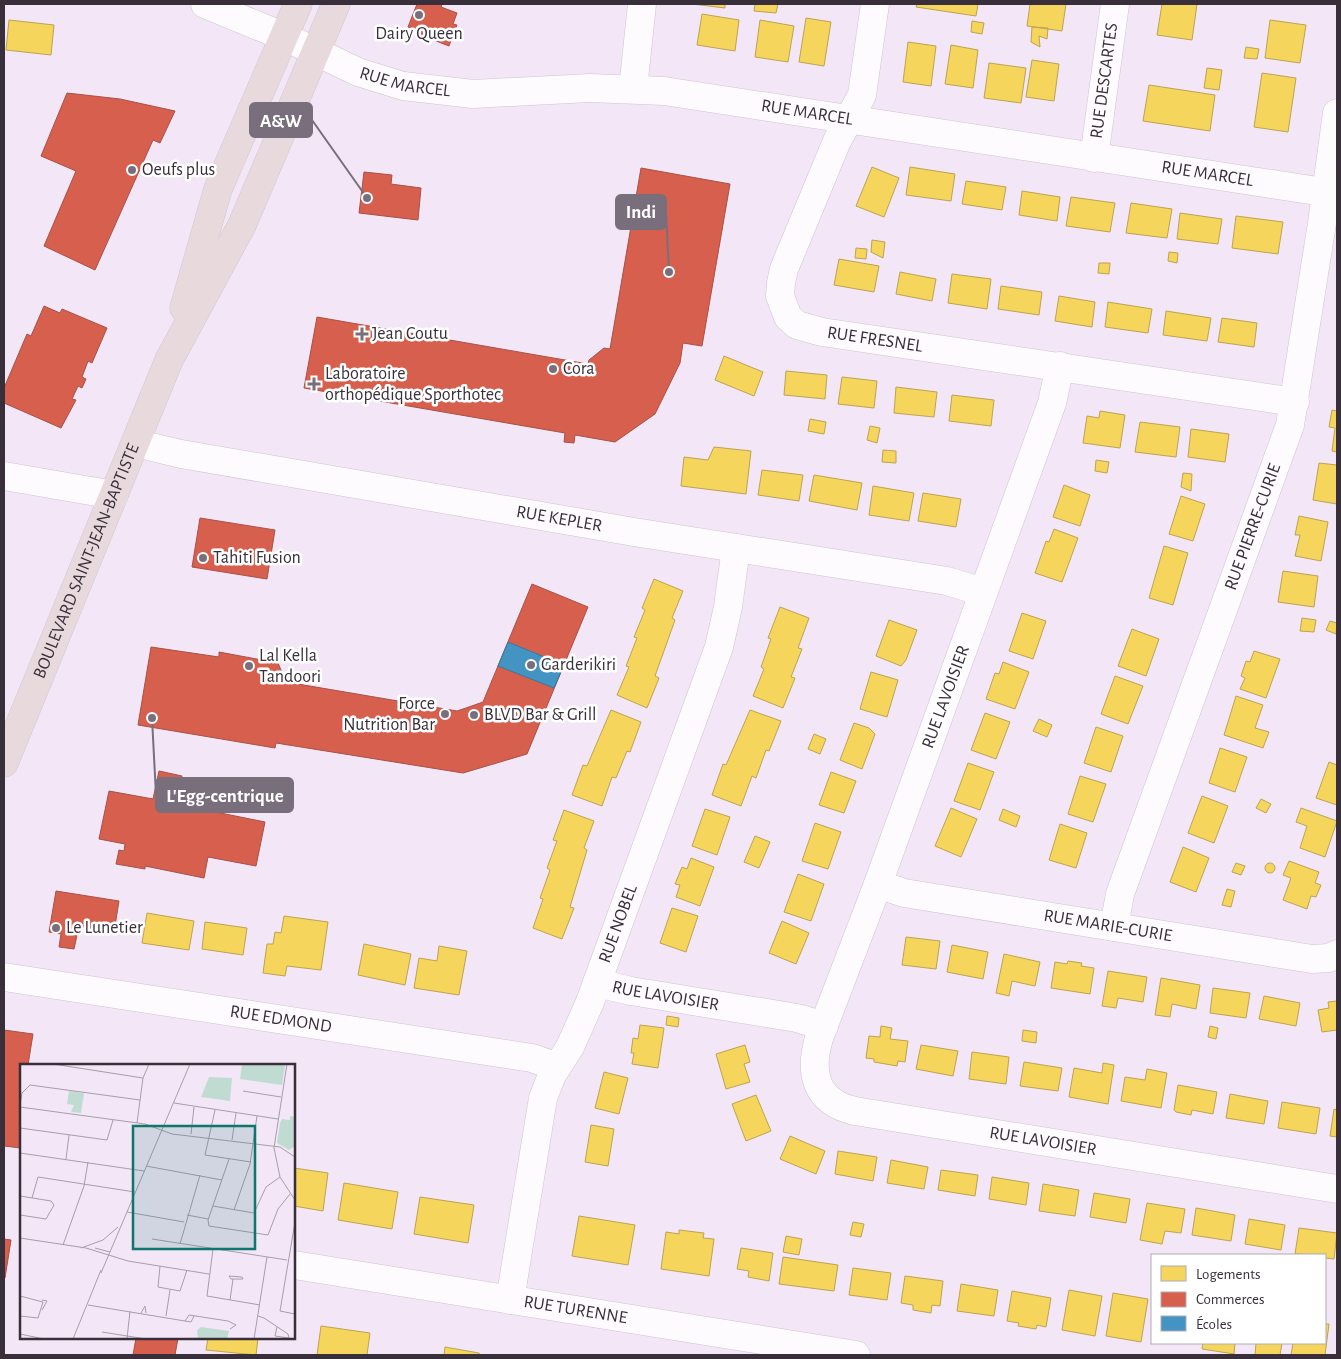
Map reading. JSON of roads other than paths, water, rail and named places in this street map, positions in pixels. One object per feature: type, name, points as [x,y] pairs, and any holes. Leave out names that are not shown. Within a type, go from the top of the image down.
[{"type":"highway","name":"BOULEVARD SAINT-JEAN-BAPTISTE","points":[[169,360],[218,189],[298,4]]},
{"type":"highway","name":"BOULEVARD SAINT-JEAN-BAPTISTE","points":[[4,763],[10,731],[114,495],[169,360],[242,225],[336,4]]},
{"type":"street","name":"RUE MARCEL","points":[[206,4],[285,37],[358,72],[381,80],[447,92],[482,94],[572,89],[633,89],[1332,193]]},
{"type":"street","points":[[633,89],[642,4]]},
{"type":"street","name":"RUE FRESNEL","points":[[875,4],[862,95],[837,141],[784,269],[780,296],[788,317],[797,325],[822,332],[1295,402]]},
{"type":"street","name":"RUE DESCARTES","points":[[1094,158],[1115,4]]},
{"type":"street","name":"RUE PIERRE-CURIE","points":[[1114,927],[1120,894],[1286,438],[1295,402],[1332,193],[1337,113]]},
{"type":"street","name":"RUE LAVOISIER","points":[[1060,366],[1052,403],[878,884],[816,1049],[815,1072],[822,1092],[828,1100],[844,1109],[1337,1188]]},
{"type":"street","name":"RUE KEPLER","points":[[135,443],[181,454],[281,472],[736,548],[947,581],[983,592]]},
{"type":"street","points":[[4,476],[114,495]]},
{"type":"street","name":"RUE NOBEL","points":[[510,1300],[543,1098],[556,1067],[577,1033],[719,646],[728,607],[736,548]]},
{"type":"street","name":"RUE MARIE-CURIE","points":[[878,884],[904,893],[1312,958],[1329,958],[1337,954]]},
{"type":"street","name":"RUE EDMOND","points":[[4,977],[532,1058],[556,1067]]},
{"type":"street","name":"RUE LAVOISIER","points":[[596,983],[631,991],[798,1018],[824,1026]]},
{"type":"street","name":"RUE TURENNE","points":[[295,1265],[856,1355]]},
{"type":"place","name":"Dairy Queen","points":[[419,15]]},
{"type":"place","name":"Oeufs plus","points":[[132,170]]},
{"type":"place","name":"A&W","points":[[367,198]]},
{"type":"place","name":"Indi","points":[[669,272]]},
{"type":"place","name":"Jean Coutu","points":[[362,334]]},
{"type":"place","name":"Cora","points":[[553,369]]},
{"type":"place","name":"Laboratoire orthopédique Sporthotec","points":[[314,384]]},
{"type":"place","name":"Tahiti Fusion","points":[[203,558]]},
{"type":"place","name":"Garderikiri","points":[[531,665]]},
{"type":"place","name":"Lal Kella Tandoori","points":[[249,666]]},
{"type":"place","name":"Force Nutrition Bar","points":[[445,714]]},
{"type":"place","name":"BLVD Bar & Grill","points":[[474,715]]},
{"type":"place","name":"L'Egg-centrique","points":[[152,718]]},
{"type":"place","name":"Le Lunetier","points":[[56,928]]}]
